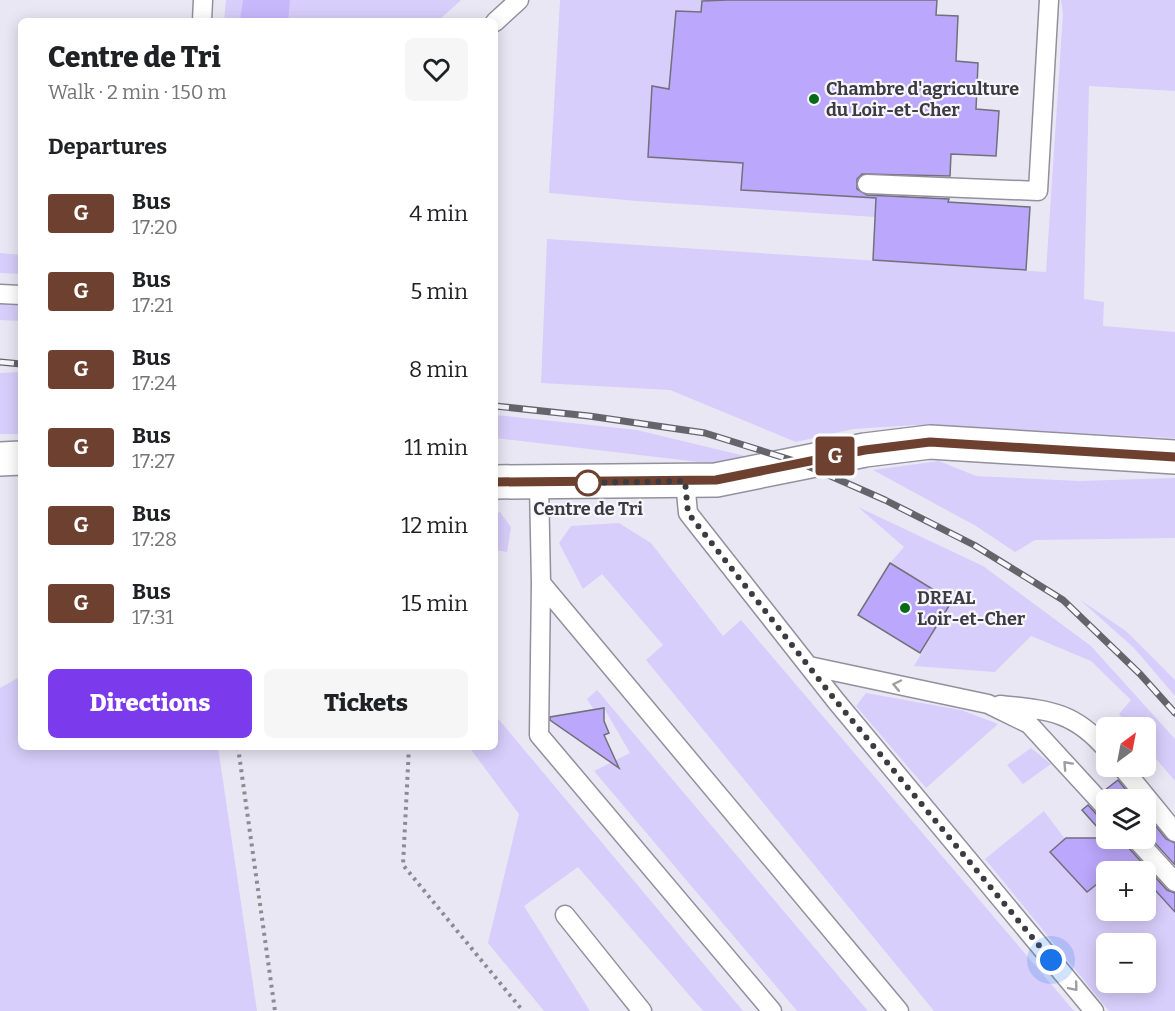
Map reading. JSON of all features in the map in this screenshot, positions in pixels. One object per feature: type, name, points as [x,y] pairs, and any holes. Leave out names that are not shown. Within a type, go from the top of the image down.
[{"type":"street","points":[[498,482],[539,484],[685,481],[745,476],[887,447],[930,442],[1175,457]]},
{"type":"street","points":[[0,459],[18,458]]},
{"type":"lane","points":[[202,18],[204,0]]},
{"type":"lane","points":[[498,19],[519,0]]},
{"type":"lane","points":[[867,184],[1038,191],[1049,0]]},
{"type":"lane","points":[[0,294],[18,295]]},
{"type":"lane","points":[[685,481],[688,513],[809,666],[1094,1011]]},
{"type":"lane","points":[[539,484],[542,582],[539,735],[772,1011]]},
{"type":"lane","points":[[542,582],[899,1011]]},
{"type":"lane","points":[[809,666],[987,704],[1055,711],[1092,732],[1096,737]]},
{"type":"lane","points":[[987,704],[1029,724],[1096,796]]},
{"type":"lane","points":[[1130,777],[1175,832]]},
{"type":"lane","points":[[1145,849],[1175,882]]},
{"type":"lane","points":[[565,915],[642,1011]]},
{"type":"path","points":[[238,750],[275,1011]]},
{"type":"path","points":[[409,750],[403,865],[523,1011]]},
{"type":"shaded area","points":[[226,0],[461,0],[441,18],[224,18]]},
{"type":"shaded area","points":[[243,0],[290,0],[288,18],[240,18]]},
{"type":"shaded area","points":[[560,0],[727,0],[702,1],[701,12],[676,11],[669,89],[652,87],[648,156],[720,161],[746,117],[742,190],[877,198],[875,217],[549,193]]},
{"type":"shaded area","points":[[1061,0],[1175,0],[1175,91],[1089,86],[1084,299],[1104,302],[1103,326],[1175,332],[1175,438],[915,425],[853,429],[796,442],[670,390],[541,383],[547,239],[1046,272],[1063,14]]},
{"type":"shaded area","points":[[0,253],[18,255],[18,274],[0,273]]},
{"type":"shaded area","points":[[0,301],[18,302],[18,321],[0,320]]},
{"type":"shaded area","points":[[18,372],[18,434],[0,434],[0,373]]},
{"type":"shaded area","points":[[498,415],[637,430],[753,458],[716,464],[498,438]]},
{"type":"shaded area","points":[[939,461],[976,476],[1079,481],[1175,478],[1175,538],[1035,540],[1015,552],[976,526],[873,470]]},
{"type":"shaded area","points":[[858,507],[983,566],[1091,646],[1155,717],[1122,717],[1119,714],[1131,700],[1091,661],[1031,636],[995,672],[914,666],[952,601],[890,563],[904,547]]},
{"type":"shaded area","points":[[500,512],[511,527],[507,552],[498,550],[498,513]]},
{"type":"shaded area","points":[[619,523],[651,543],[723,636],[741,620],[1074,1011],[934,1011],[646,660],[663,645],[602,574],[583,589],[559,543],[571,526]]},
{"type":"shaded area","points":[[1079,599],[1126,631],[1175,680],[1175,696],[1134,648]]},
{"type":"shaded area","points":[[18,678],[18,750],[218,750],[257,1011],[0,1011],[0,688]]},
{"type":"shaded area","points":[[597,690],[868,1011],[797,1011],[594,771],[630,753],[604,708],[594,710],[587,699]]},
{"type":"shaded area","points":[[866,693],[961,710],[998,724],[926,788],[856,706]]},
{"type":"shaded area","points":[[1156,718],[1175,739],[1175,781],[1156,759]]},
{"type":"shaded area","points":[[498,719],[743,1011],[703,1011],[578,867],[524,906],[590,1011],[544,1011],[488,943],[519,814],[471,750],[498,750]]},
{"type":"shaded area","points":[[1031,748],[1051,764],[1023,784],[1007,765]]},
{"type":"shaded area","points":[[1044,811],[1065,839],[1051,852],[1087,892],[1096,885],[1096,921],[1156,921],[1157,892],[1175,912],[1175,1011],[1109,1011],[985,859]]},
{"type":"building","name":"Chambre d'agriculture du Loir-et-Cher","points":[[937,0],[936,15],[958,16],[956,61],[978,63],[976,109],[999,111],[996,156],[951,154],[950,176],[862,174],[857,179],[857,189],[867,195],[949,199],[948,202],[1030,207],[1026,270],[873,260],[876,198],[741,190],[743,163],[648,157],[652,86],[669,89],[676,11],[701,12],[702,1]]},
{"type":"building","name":"DREAL Loir-et-Cher","points":[[890,563],[952,601],[920,653],[858,615]]},
{"type":"building","points":[[604,708],[604,721],[609,733],[604,735],[619,768],[550,720],[550,717]]},
{"type":"building","points":[[1118,780],[1125,789],[1106,789]]},
{"type":"building","points":[[1088,805],[1096,814],[1096,826],[1082,810]]},
{"type":"building","points":[[1156,826],[1166,839],[1175,843],[1175,865],[1156,844]]},
{"type":"building","points":[[1066,838],[1096,838],[1096,849],[1130,849],[1141,861],[1096,861],[1096,885],[1087,892],[1050,852]]},
{"type":"building","points":[[1156,878],[1167,890],[1175,893],[1175,912],[1156,891]]},
{"type":"railway","points":[[0,362],[18,364]]},
{"type":"railway","points":[[498,406],[589,416],[705,433],[801,463],[885,500],[974,545],[1063,600],[1140,674],[1175,713]]},
{"type":"bus line","name":"G","points":[[498,482],[539,484],[716,480],[745,476],[865,450],[930,442],[1175,457]]},
{"type":"place","name":"Chambre d'agriculture du Loir-et-Cher","points":[[814,99]]},
{"type":"place","name":"Centre de Tri","points":[[588,483]]},
{"type":"place","name":"DREAL Loir-et-Cher","points":[[905,608]]},
{"type":"route","points":[[588,483],[580,483],[685,481],[688,513],[836,701],[1051,960]]}]
